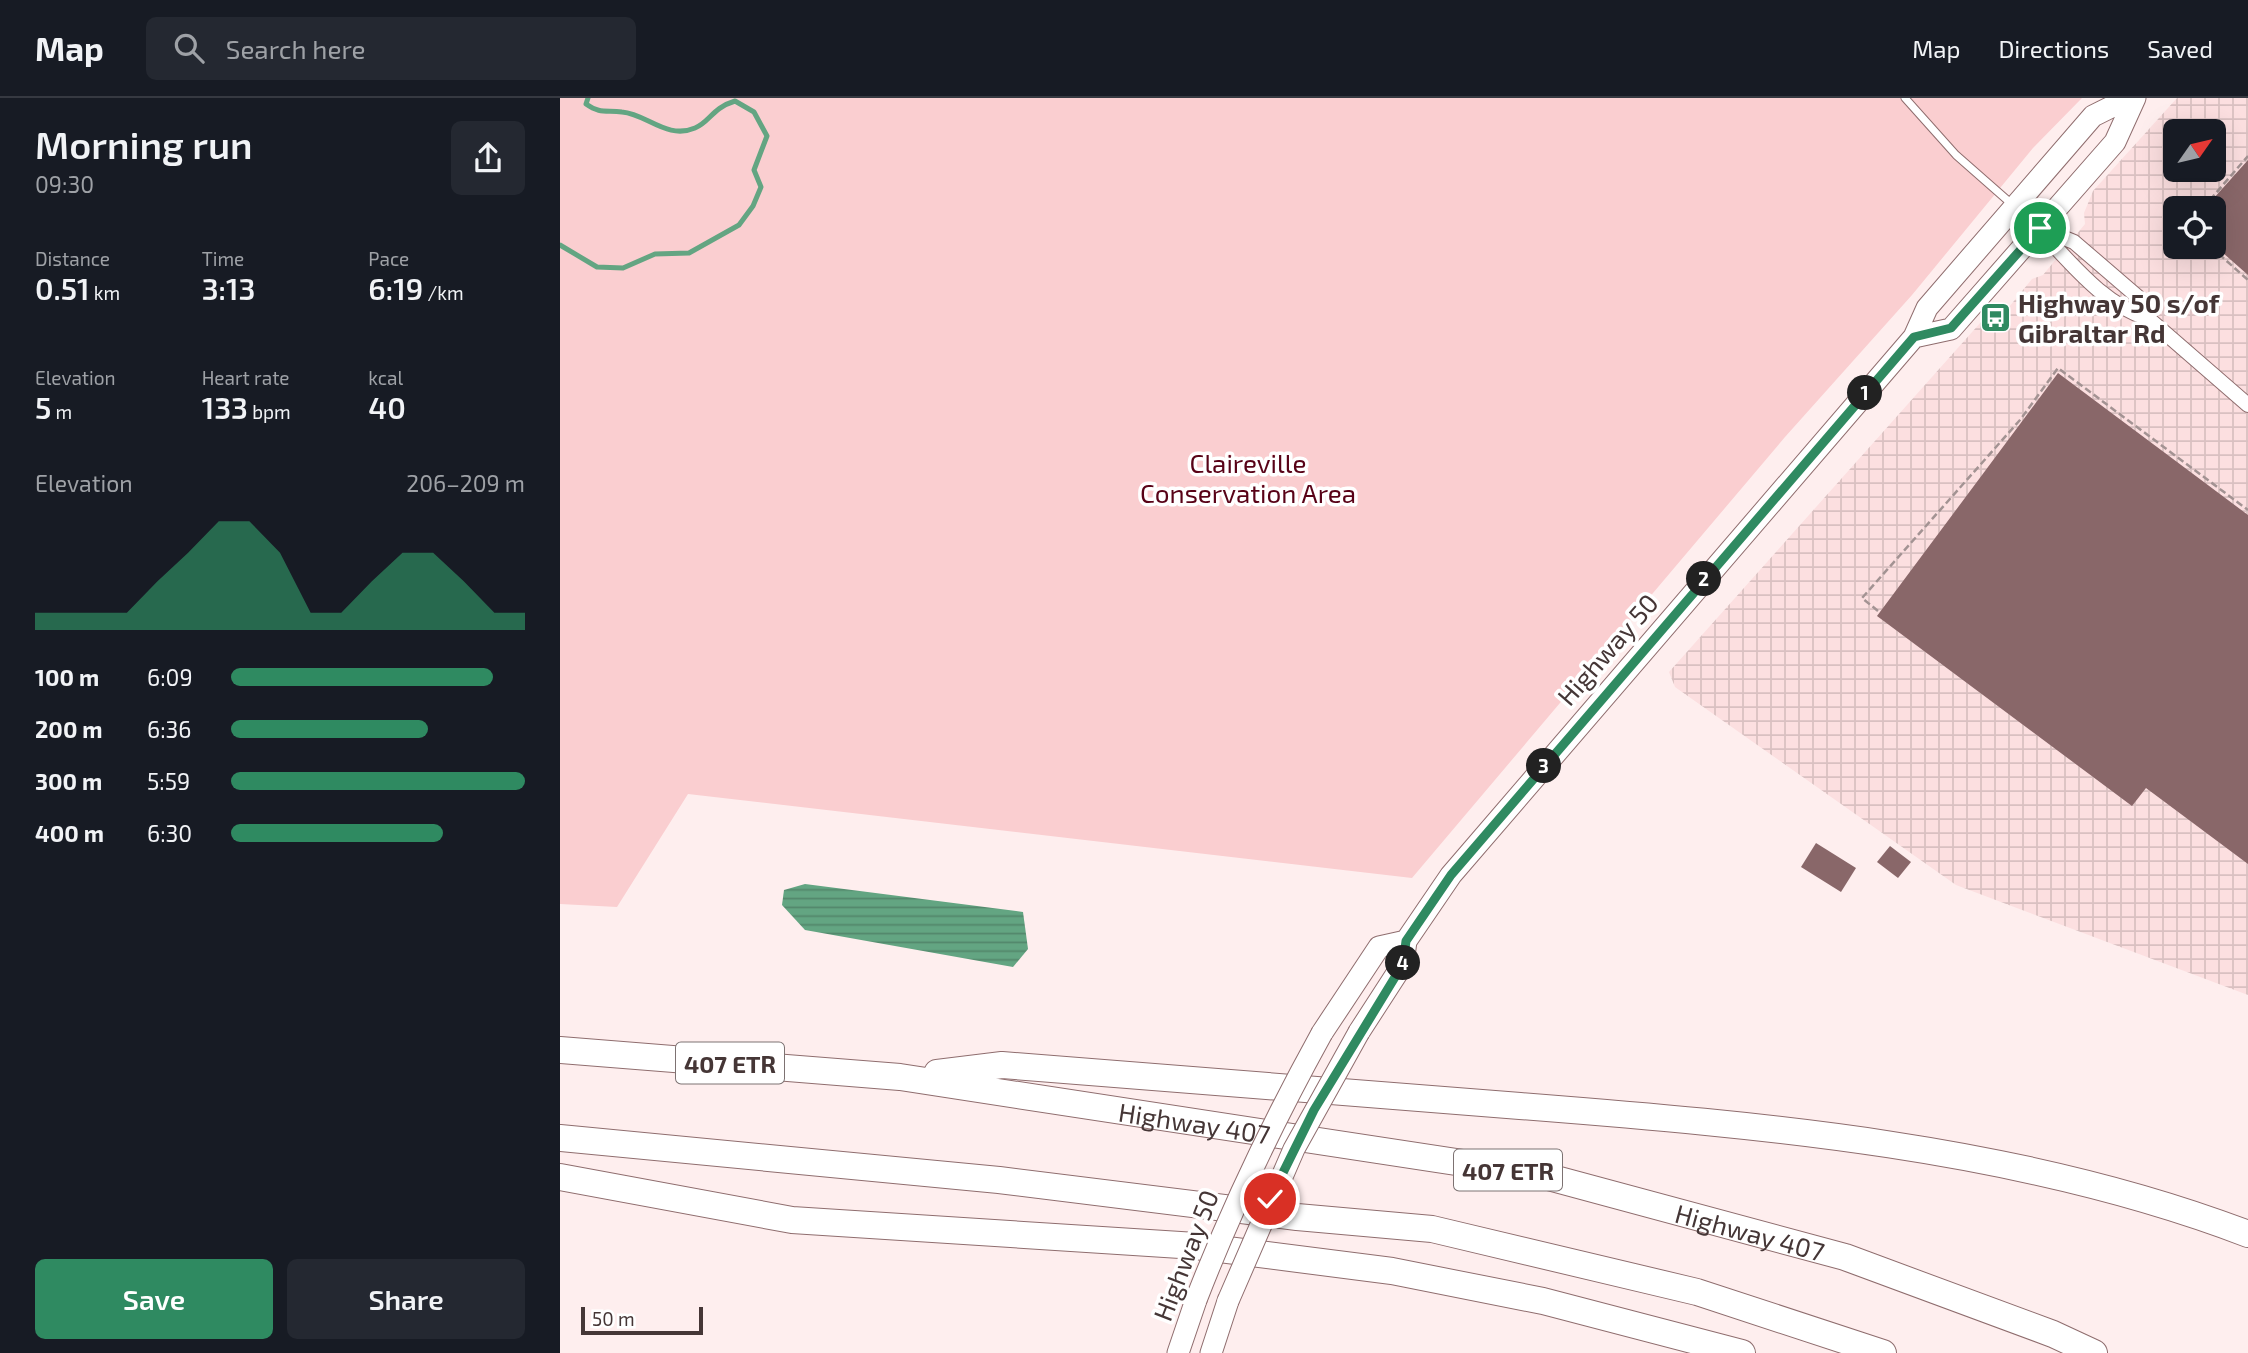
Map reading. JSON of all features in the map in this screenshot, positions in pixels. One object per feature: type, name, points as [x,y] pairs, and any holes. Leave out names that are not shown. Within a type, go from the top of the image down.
[{"type":"highway","name":"Highway 407","points":[[560,1050],[900,1077],[1541,1175],[1845,1257],[2053,1334],[2094,1353]]},
{"type":"highway","points":[[900,1077],[1002,1065],[1736,1125],[1931,1153],[2065,1177],[2195,1214],[2248,1234]]},
{"type":"highway","points":[[560,1138],[999,1180],[1297,1217],[1432,1229],[1697,1292],[1883,1353]]},
{"type":"highway","points":[[560,1177],[792,1220],[1196,1246],[1392,1271],[1543,1301],[1742,1353]]},
{"type":"highway","points":[[1683,1338],[1707,1353]]},
{"type":"main road","name":"Highway 50","points":[[1210,1353],[1228,1301],[1288,1162],[1359,1032],[1403,964],[1406,941],[1451,875],[1914,337],[1927,308],[2093,116],[2129,98]]},
{"type":"main road","points":[[1914,337],[1951,328],[2115,142],[2135,98]]},
{"type":"main road","name":"Highway 50","points":[[1178,1353],[1196,1300],[1254,1160],[1322,1033],[1379,947],[1406,941]]},
{"type":"street","points":[[2015,207],[2040,228],[2074,242],[2138,297],[2149,319],[2248,405]]},
{"type":"lane","points":[[1905,98],[1956,155],[2015,207]]},
{"type":"path","points":[[2213,196],[2248,156]]},
{"type":"path","points":[[2224,259],[2248,280]]},
{"type":"path","points":[[1878,611],[1862,598],[2020,420],[2058,368],[2248,510]]},
{"type":"shaded area","points":[[2177,98],[2248,98],[2248,995],[1956,885],[1675,687],[1669,672],[1981,322],[1991,329],[2032,279],[2043,275],[2085,224],[2084,213],[2093,191]]},
{"type":"shaded area","points":[[805,884],[1023,912],[1028,949],[1013,967],[805,930],[782,905],[784,890]]},
{"type":"green space","name":"Claireville Conservation Area","points":[[560,98],[2082,98],[2033,148],[1912,295],[1785,437],[1412,878],[688,794],[617,907],[560,904]]},
{"type":"building","points":[[2248,160],[2248,275],[2226,256],[2226,196],[2216,196]]},
{"type":"building","points":[[2058,373],[2248,515],[2248,864],[2146,788],[2132,806],[1877,616]]},
{"type":"building","points":[[1816,843],[1856,868],[1841,892],[1801,867]]},
{"type":"building","points":[[1890,846],[1911,862],[1898,878],[1877,862]]},
{"type":"waterway","points":[[560,245],[597,267],[623,268],[655,254],[689,253],[739,225],[753,206],[761,187],[754,170],[767,136],[754,112],[735,101],[721,107],[695,128],[675,131],[631,114],[595,109],[586,104],[588,98]]},
{"type":"place","name":"Highway 50 s/of Gibraltar Rd","points":[[1995,317]]},
{"type":"route","points":[[1270,1199],[1314,1110],[1359,1032],[1403,964],[1406,941],[1451,875],[1914,337],[1951,328],[2040,228]]}]
